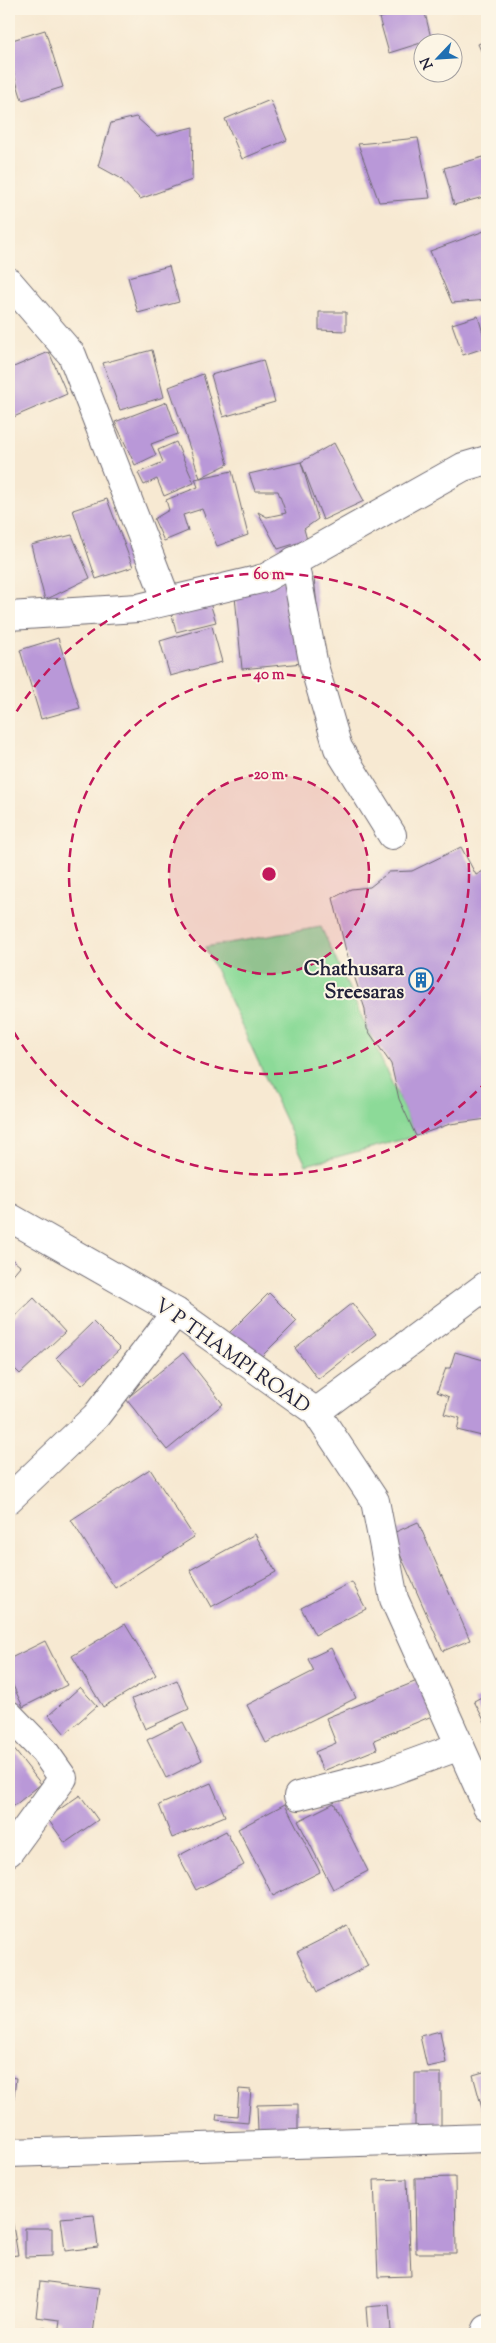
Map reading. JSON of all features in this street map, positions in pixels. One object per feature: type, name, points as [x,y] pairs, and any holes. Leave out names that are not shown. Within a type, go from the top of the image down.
[{"type":"street","points":[[9,282],[72,355],[167,601]]},
{"type":"street","points":[[9,616],[138,608],[265,578],[463,467],[487,460]]},
{"type":"street","points":[[294,561],[314,666],[338,748],[392,835]]},
{"type":"street","name":"V P THAMPI ROAD","points":[[9,1218],[176,1312],[316,1412],[375,1500],[394,1599],[487,1806]]},
{"type":"street","points":[[316,1412],[487,1286]]},
{"type":"street","points":[[9,1499],[96,1416],[176,1312]]},
{"type":"street","points":[[9,1852],[64,1778],[44,1751],[10,1717]]},
{"type":"street","points":[[298,1796],[386,1773],[460,1746]]},
{"type":"street","points":[[9,2152],[487,2138]]},
{"type":"street","points":[[485,2334],[487,2329]]},
{"type":"green space","points":[[321,927],[416,1136],[306,1165],[205,947]]},
{"type":"building","points":[[415,9],[424,9],[430,32],[414,32],[414,45],[389,53],[379,18]]},
{"type":"building","points":[[45,30],[63,87],[22,100],[9,58],[9,41]]},
{"type":"building","points":[[487,40],[487,64],[478,44]]},
{"type":"building","points":[[270,100],[287,140],[242,159],[225,119]]},
{"type":"building","points":[[136,117],[157,136],[193,127],[192,180],[140,199],[120,178],[98,166],[111,123]]},
{"type":"building","points":[[418,138],[430,198],[379,202],[358,144]]},
{"type":"building","points":[[487,156],[487,196],[454,205],[444,168]]},
{"type":"building","points":[[487,230],[487,300],[452,303],[430,251]]},
{"type":"building","points":[[169,266],[179,302],[138,313],[128,277]]},
{"type":"building","points":[[319,312],[346,312],[346,331],[319,330]]},
{"type":"building","points":[[478,316],[487,347],[463,355],[452,324]]},
{"type":"building","points":[[152,350],[164,397],[120,410],[103,363]]},
{"type":"building","points":[[49,352],[67,394],[9,419],[9,369]]},
{"type":"building","points":[[263,360],[275,402],[223,417],[211,375]]},
{"type":"building","points":[[203,374],[228,464],[200,478],[169,387]]},
{"type":"building","points":[[167,402],[178,434],[151,444],[156,455],[135,465],[115,422]]},
{"type":"building","points":[[176,442],[194,483],[164,496],[157,479],[144,485],[138,473],[163,462],[158,450]]},
{"type":"building","points":[[334,443],[364,501],[323,520],[301,462]]},
{"type":"building","points":[[301,462],[318,519],[304,529],[307,540],[278,549],[258,512],[267,517],[286,513],[278,491],[255,491],[249,474]]},
{"type":"building","points":[[232,471],[248,535],[217,546],[202,509],[183,515],[188,531],[164,541],[154,519],[169,510],[166,500],[198,487],[195,479]]},
{"type":"building","points":[[107,499],[133,567],[96,579],[73,510]]},
{"type":"building","points":[[72,535],[90,578],[45,600],[31,545]]},
{"type":"building","points":[[314,578],[323,661],[242,669],[234,586]]},
{"type":"building","points":[[209,600],[216,622],[176,632],[171,610]]},
{"type":"building","points":[[212,626],[222,662],[170,676],[160,641]]},
{"type":"building","points":[[58,638],[80,708],[41,719],[20,650]]},
{"type":"building","name":"Chathusara Sreesaras","points":[[461,847],[476,875],[487,869],[487,1043],[483,1043],[487,1047],[487,1119],[450,1124],[416,1136],[399,1099],[391,1064],[367,1029],[365,1009],[346,951],[333,898],[351,889],[370,887],[389,872],[412,871]]},
{"type":"building","points":[[9,1257],[20,1266],[9,1279]]},
{"type":"building","points":[[269,1293],[297,1321],[257,1361],[229,1333]]},
{"type":"building","points":[[34,1298],[65,1332],[20,1374],[9,1363],[9,1322]]},
{"type":"building","points":[[352,1303],[376,1334],[318,1379],[295,1348]]},
{"type":"building","points":[[93,1322],[120,1349],[82,1385],[56,1358]]},
{"type":"building","points":[[455,1352],[487,1361],[486,1437],[457,1430],[460,1418],[444,1414],[449,1397],[437,1392],[446,1368],[450,1368]]},
{"type":"building","points":[[183,1353],[223,1404],[167,1450],[126,1399]]},
{"type":"building","points":[[150,1469],[194,1537],[115,1588],[71,1520]]},
{"type":"building","points":[[418,1522],[470,1640],[443,1651],[391,1534]]},
{"type":"building","points":[[255,1534],[276,1572],[211,1607],[190,1570]]},
{"type":"building","points":[[352,1582],[366,1609],[315,1635],[301,1608]]},
{"type":"building","points":[[125,1624],[156,1675],[103,1707],[72,1656]]},
{"type":"building","points":[[45,1641],[67,1685],[23,1707],[9,1677],[9,1659]]},
{"type":"building","points":[[331,1648],[356,1698],[266,1743],[247,1705],[314,1671],[308,1659]]},
{"type":"building","points":[[177,1680],[189,1709],[145,1729],[132,1699]]},
{"type":"building","points":[[417,1681],[432,1716],[374,1740],[377,1749],[323,1771],[315,1752],[336,1743],[326,1718]]},
{"type":"building","points":[[80,1687],[97,1706],[65,1734],[49,1715]]},
{"type":"building","points":[[487,1694],[487,1726],[474,1701]]},
{"type":"building","points":[[183,1722],[202,1760],[166,1778],[147,1740]]},
{"type":"building","points":[[9,1743],[41,1784],[9,1810]]},
{"type":"building","points":[[211,1783],[225,1816],[172,1838],[159,1805]]},
{"type":"building","points":[[80,1795],[98,1820],[65,1843],[47,1818]]},
{"type":"building","points":[[334,1803],[368,1871],[333,1889],[298,1821]]},
{"type":"building","points":[[285,1804],[320,1872],[273,1896],[238,1829]]},
{"type":"building","points":[[226,1831],[244,1865],[196,1890],[178,1856]]},
{"type":"building","points":[[348,1926],[368,1966],[317,1992],[297,1952]]},
{"type":"building","points":[[440,2031],[446,2063],[427,2067],[420,2036]]},
{"type":"building","points":[[487,2071],[487,2127],[473,2075]]},
{"type":"building","points":[[415,2073],[441,2073],[441,2134],[415,2133]]},
{"type":"building","points":[[9,2077],[16,2078],[11,2124],[9,2124]]},
{"type":"building","points":[[239,2089],[251,2090],[248,2123],[216,2120],[217,2114],[237,2116]]},
{"type":"building","points":[[298,2104],[298,2139],[248,2140],[247,2132],[258,2131],[257,2105]]},
{"type":"building","points":[[455,2177],[456,2253],[416,2253],[415,2178]]},
{"type":"building","points":[[407,2179],[411,2276],[378,2277],[374,2180]]},
{"type":"building","points":[[94,2215],[98,2247],[65,2251],[61,2218]]},
{"type":"building","points":[[12,2220],[18,2255],[9,2256],[9,2221]]},
{"type":"building","points":[[25,2228],[52,2228],[52,2256],[25,2257]]},
{"type":"building","points":[[40,2281],[99,2288],[93,2334],[58,2334],[60,2320],[36,2317]]},
{"type":"building","points":[[389,2305],[391,2331],[368,2333],[366,2307]]},
{"type":"building","points":[[45,2327],[45,2334],[9,2334],[9,2330]]},
{"type":"place","name":"Chathusara Sreesaras","points":[[421,980]]}]
